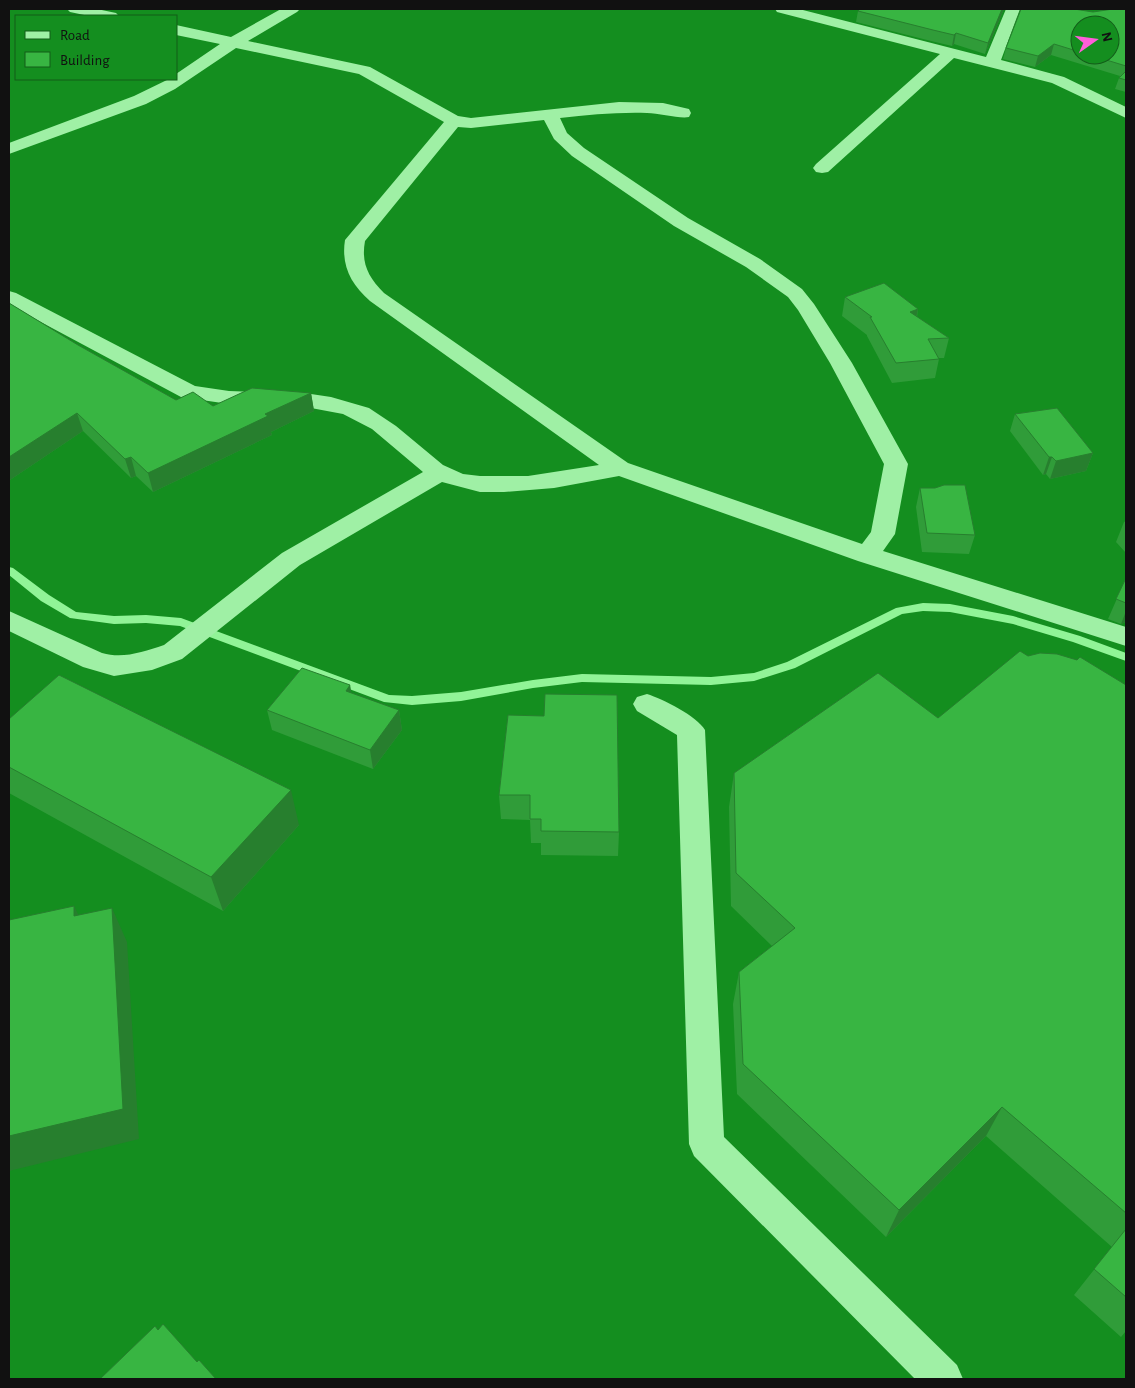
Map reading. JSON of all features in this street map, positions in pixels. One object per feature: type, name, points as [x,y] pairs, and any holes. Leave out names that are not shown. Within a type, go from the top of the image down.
[{"type":"street","points":[[75,9],[106,15]]},
{"type":"street","points":[[9,149],[140,100],[170,86],[234,42],[292,9]]},
{"type":"street","points":[[782,9],[1058,80],[1126,112]]},
{"type":"street","points":[[992,62],[1013,9]]},
{"type":"street","points":[[178,30],[364,70],[454,121],[471,123],[619,108],[663,108],[683,113]]},
{"type":"street","points":[[822,168],[952,52]]},
{"type":"street","points":[[550,115],[560,136],[578,152],[681,222],[754,263],[795,293],[807,308],[841,363],[896,464],[883,534],[867,554]]},
{"type":"street","points":[[454,121],[355,240],[351,255],[357,273],[366,287],[377,297],[620,468],[867,554],[1126,637]]},
{"type":"street","points":[[9,297],[189,392],[210,397],[314,400],[352,409],[372,419],[440,473],[485,484],[533,483],[620,468]]},
{"type":"street","points":[[9,620],[93,660],[114,666],[142,663],[173,652],[292,559],[440,473]]},
{"type":"street","points":[[646,704],[691,730],[708,1144],[943,1379]]},
{"type":"building","points":[[860,9],[1002,9],[988,43],[956,33],[954,35],[858,11]]},
{"type":"building","points":[[1021,9],[1074,9],[1093,12],[1126,9],[1126,66],[1120,64],[1120,15],[1070,15],[1070,49],[1054,44],[1038,56],[1006,48]]},
{"type":"building","points":[[1126,71],[1126,80],[1119,78]]},
{"type":"building","points":[[884,283],[918,309],[910,312],[949,338],[928,339],[939,359],[896,363],[870,317],[872,317],[845,297]]},
{"type":"building","points":[[9,303],[78,345],[176,400],[193,392],[213,406],[252,388],[311,393],[265,414],[268,416],[148,473],[131,457],[125,459],[77,413],[9,457]]},
{"type":"building","points":[[1057,408],[1093,453],[1056,461],[1049,457],[1015,414]]},
{"type":"building","points":[[944,485],[965,485],[975,535],[927,533],[920,488],[935,488]]},
{"type":"building","points":[[1126,578],[1126,603],[1116,599]]},
{"type":"building","points":[[1020,651],[1028,656],[1040,653],[1057,654],[1077,660],[1080,657],[1126,685],[1126,1213],[1002,1107],[899,1210],[743,1064],[739,972],[795,928],[736,873],[734,773],[878,673],[938,718]]},
{"type":"building","points":[[302,668],[350,685],[346,691],[399,710],[370,750],[267,710]]},
{"type":"building","points":[[59,675],[291,790],[211,877],[9,767],[9,719]]},
{"type":"building","points":[[545,694],[617,695],[619,832],[541,831],[541,819],[530,819],[530,795],[499,795],[508,715],[544,716]]},
{"type":"building","points":[[74,906],[74,916],[112,908],[123,1109],[9,1136],[9,920]]},
{"type":"building","points":[[1126,1229],[1126,1297],[1094,1269]]},
{"type":"building","points":[[163,1324],[197,1362],[199,1360],[216,1379],[100,1379],[155,1326],[158,1330]]},
{"type":"waterway","points":[[9,570],[45,598],[74,615],[114,620],[146,619],[181,622],[388,699],[412,701],[461,697],[558,680],[582,678],[711,681],[754,677],[791,665],[900,611],[923,607],[981,612],[1046,629],[1126,657]]}]
